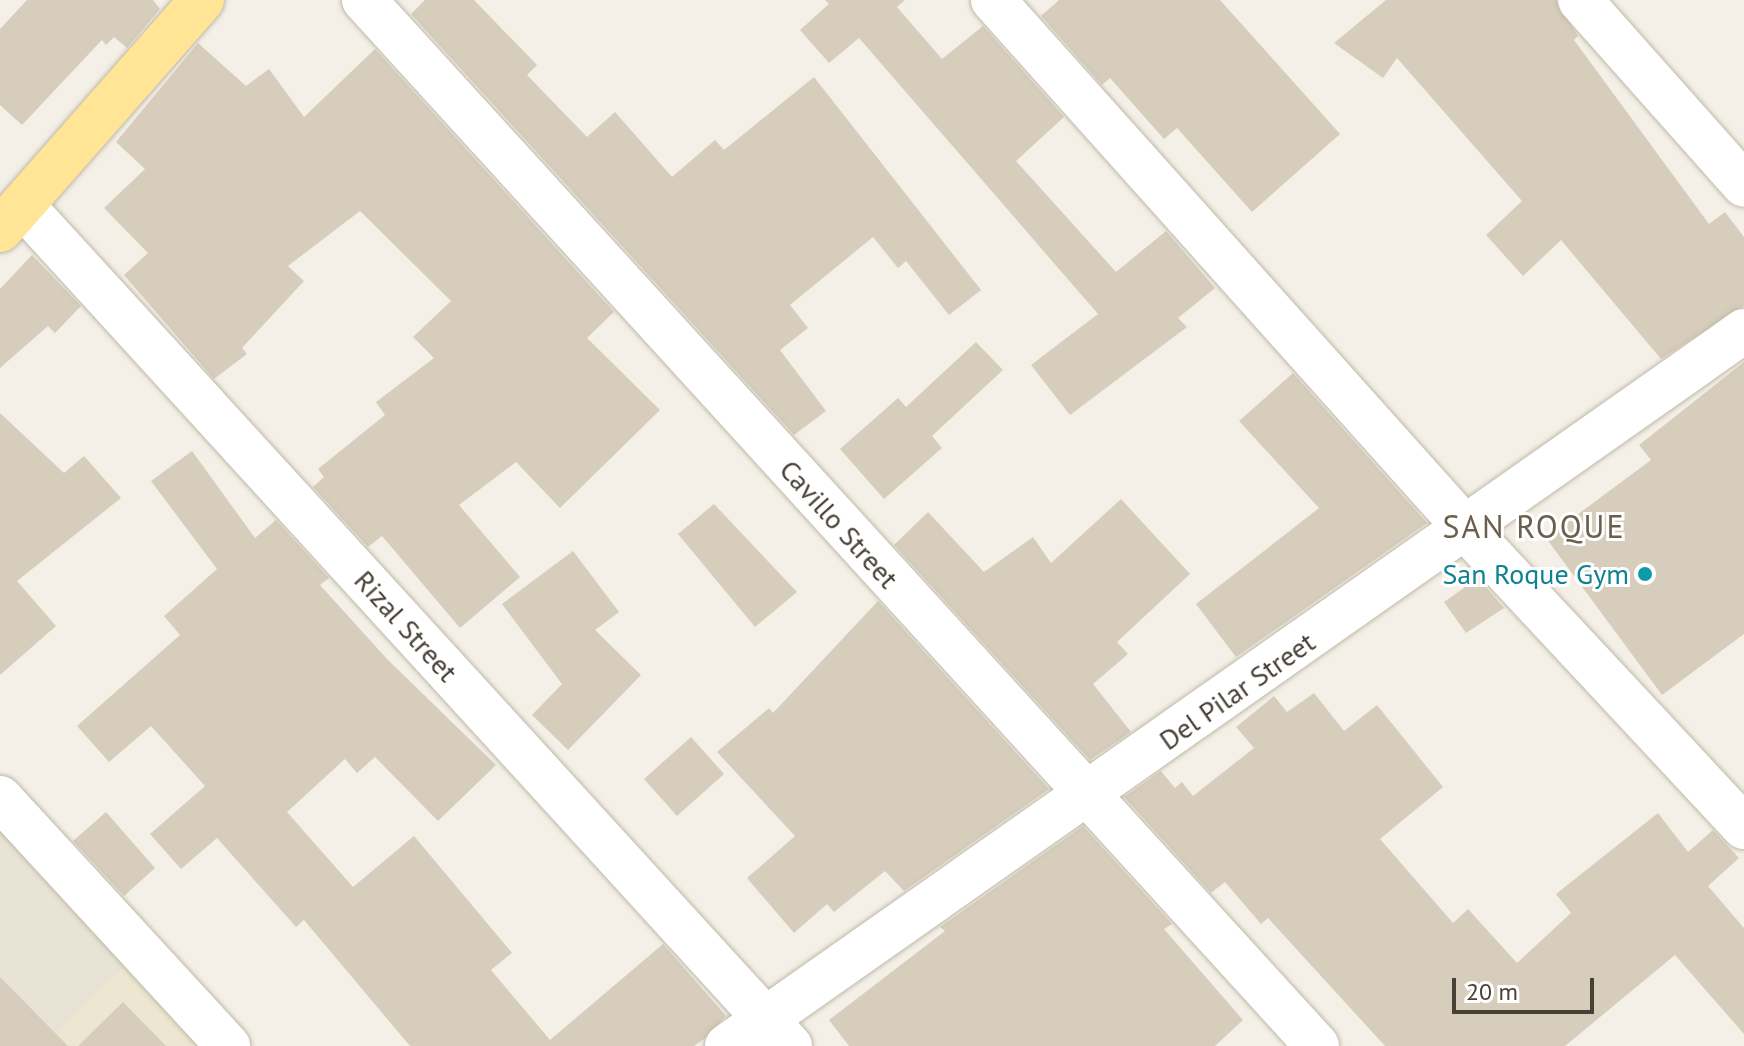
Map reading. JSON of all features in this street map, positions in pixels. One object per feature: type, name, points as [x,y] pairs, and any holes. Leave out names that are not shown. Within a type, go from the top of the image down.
[{"type":"main road","points":[[11,218],[202,0]]},
{"type":"street","name":"Cavillo Street","points":[[364,0],[1085,796],[1317,1046]]},
{"type":"street","points":[[993,0],[1467,530],[1744,827]]},
{"type":"street","points":[[1580,0],[1744,185]]},
{"type":"street","name":"Rizal Street","points":[[11,218],[777,1032]]},
{"type":"street","name":"Del Pilar Street","points":[[727,1046],[777,1032],[1085,796],[1467,530],[1744,331]]},
{"type":"street","points":[[0,798],[228,1046]]},
{"type":"shaded area","points":[[0,788],[238,1046],[0,1046]]},
{"type":"shaded area","points":[[127,964],[197,1046],[45,1046]]},
{"type":"building","points":[[27,0],[153,0],[160,9],[127,48],[114,37],[106,45],[102,40],[22,125],[0,105],[0,29]]},
{"type":"building","points":[[425,0],[474,0],[537,65],[527,75],[587,137],[615,112],[672,177],[715,140],[724,150],[814,77],[981,290],[949,315],[906,261],[898,268],[873,237],[790,305],[808,328],[780,350],[826,411],[794,435],[411,14]]},
{"type":"building","points":[[825,0],[905,0],[897,7],[942,59],[983,26],[1064,117],[1016,161],[1116,272],[1166,231],[1215,288],[1178,318],[1187,327],[1070,415],[1031,365],[1098,314],[859,38],[829,63],[800,30],[829,4]]},
{"type":"building","points":[[1059,0],[1220,0],[1340,134],[1252,212],[1177,128],[1164,139],[1110,78],[1102,85],[1041,16]]},
{"type":"building","points":[[1386,0],[1556,0],[1578,36],[1574,40],[1709,224],[1725,212],[1744,237],[1744,306],[1661,359],[1561,240],[1523,276],[1486,235],[1522,201],[1397,58],[1383,78],[1334,43]]},
{"type":"building","points":[[198,43],[246,86],[269,69],[304,117],[375,49],[614,312],[587,338],[660,410],[560,508],[516,462],[459,505],[520,577],[460,628],[382,536],[368,547],[313,487],[324,477],[318,469],[385,415],[376,402],[434,358],[413,337],[451,301],[360,211],[288,266],[304,281],[242,348],[247,354],[214,379],[124,275],[148,253],[104,208],[145,169],[116,142]]},
{"type":"building","points":[[32,255],[81,306],[55,333],[48,326],[0,368],[0,289]]},
{"type":"building","points":[[976,342],[1003,370],[932,436],[942,448],[884,499],[840,449],[898,398],[906,407]]},
{"type":"building","name":"San Roque Gym","points":[[1744,362],[1744,634],[1662,695],[1546,538],[1651,460],[1639,445]]},
{"type":"building","points":[[1293,373],[1427,523],[1236,657],[1196,604],[1319,508],[1239,421]]},
{"type":"building","points":[[0,413],[64,473],[84,456],[121,498],[17,581],[56,626],[0,675]]},
{"type":"building","points":[[192,451],[255,538],[276,520],[329,578],[320,585],[387,659],[496,765],[438,821],[375,757],[357,773],[345,759],[287,812],[353,887],[414,836],[512,953],[491,970],[550,1040],[663,944],[726,1016],[704,1039],[694,1046],[410,1046],[304,920],[296,927],[217,838],[181,869],[150,834],[205,786],[151,726],[109,762],[77,726],[180,635],[164,616],[217,569],[151,481]]},
{"type":"building","points":[[1121,499],[1190,574],[1117,642],[1128,654],[1093,684],[1131,732],[1090,760],[894,545],[928,512],[984,572],[1033,537],[1051,563]]},
{"type":"building","points":[[714,504],[797,592],[755,627],[678,534]]},
{"type":"building","points":[[573,551],[619,612],[595,630],[641,675],[568,750],[532,715],[562,684],[502,604]]},
{"type":"building","points":[[1478,578],[1504,608],[1466,633],[1444,602]]},
{"type":"building","points":[[878,601],[1049,789],[904,891],[885,871],[834,912],[827,904],[794,933],[747,878],[795,836],[717,752],[769,708],[773,713]]},
{"type":"building","points":[[1314,693],[1344,731],[1377,705],[1443,787],[1380,839],[1453,923],[1468,909],[1517,963],[1571,913],[1556,894],[1658,813],[1688,852],[1713,830],[1739,858],[1708,886],[1744,928],[1744,1034],[1675,955],[1565,1046],[1385,1046],[1268,918],[1261,924],[1225,882],[1211,893],[1124,797],[1161,771],[1175,788],[1182,782],[1193,796],[1254,748],[1236,727],[1274,696],[1287,712]]},
{"type":"building","points":[[691,737],[724,774],[677,816],[644,779]]},
{"type":"building","points":[[106,812],[155,868],[124,896],[73,841]]},
{"type":"building","points":[[1083,826],[1172,924],[1164,929],[1243,1020],[1215,1046],[849,1046],[829,1020],[945,931],[940,927]]},
{"type":"building","points":[[0,977],[68,1046],[0,1046]]},
{"type":"building","points":[[123,1002],[166,1046],[78,1046]]},
{"type":"place","name":"San Roque Gym","points":[[1645,574]]},
{"type":"district","name":"SAN ROQUE","points":[[1534,526]]}]
